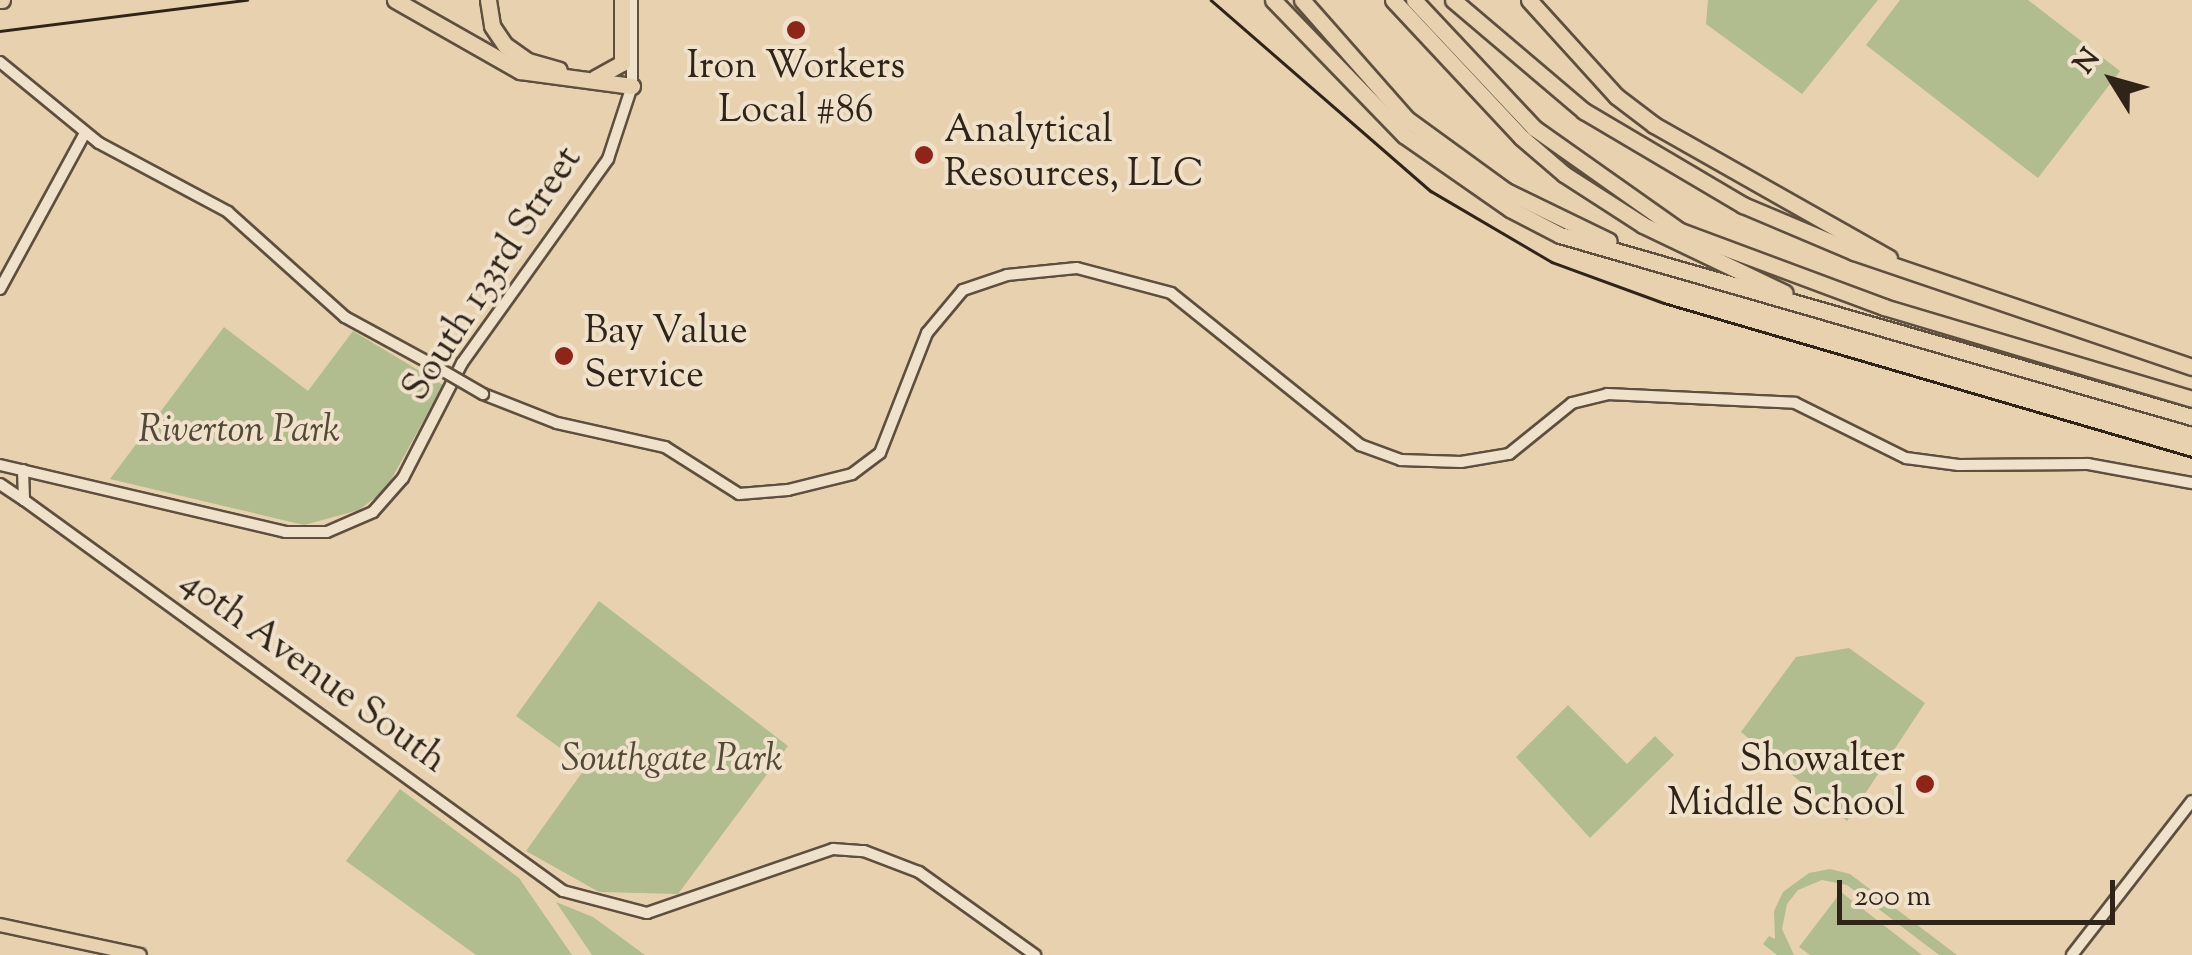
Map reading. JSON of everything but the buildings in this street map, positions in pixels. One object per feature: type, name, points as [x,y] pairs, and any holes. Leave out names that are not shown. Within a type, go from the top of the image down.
[{"type":"highway","points":[[395,0],[520,71],[632,86]]},
{"type":"highway","points":[[488,0],[492,26],[516,55],[632,86]]},
{"type":"highway","points":[[595,78],[622,63],[622,0]]},
{"type":"highway","points":[[1274,0],[1357,92],[1468,181],[1560,234],[2192,416]]},
{"type":"highway","points":[[1302,0],[1384,97],[1454,156],[1548,214],[1662,263]]},
{"type":"highway","points":[[1393,0],[1521,138],[1564,174],[1643,225],[1758,275],[1797,301]]},
{"type":"highway","points":[[1414,0],[1557,148],[1680,231],[1884,307],[2192,399]]},
{"type":"highway","points":[[1453,0],[1540,78],[1644,151],[1796,230],[2192,367]]},
{"type":"highway","points":[[1529,0],[1616,96],[1654,125],[1726,171],[1861,236],[1900,266]]},
{"type":"main road","points":[[0,926],[140,955]]},
{"type":"street","name":"South 133rd Street","points":[[23,470],[284,532],[346,526],[373,512],[403,478],[462,363],[608,159],[632,86],[632,0]]},
{"type":"street","points":[[0,62],[85,133],[228,212],[320,300],[484,394],[594,433],[665,447],[739,494],[788,490],[852,474],[886,442],[927,333],[946,304],[987,280],[1076,268],[1124,275],[1184,300],[1360,444],[1400,460],[1499,457],[1572,404],[1607,394],[1795,403],[1906,458],[1959,465],[2088,464],[2192,483]]},
{"type":"street","points":[[0,288],[85,133]]},
{"type":"street","points":[[0,465],[23,470],[24,500]]},
{"type":"street","name":"40th Avenue South","points":[[0,484],[532,872],[594,904],[647,913],[833,849],[870,852],[920,872],[1035,955]]},
{"type":"street","points":[[2072,955],[2192,801]]},
{"type":"green space","points":[[1708,0],[1878,0],[1802,94],[1706,24]]},
{"type":"green space","points":[[1900,0],[2028,0],[2120,71],[2038,178],[1866,45]]},
{"type":"green space","name":"Riverton Park","points":[[224,327],[308,391],[353,331],[443,385],[386,489],[359,510],[304,525],[110,479]]},
{"type":"green space","name":"Southgate Park","points":[[599,601],[788,746],[678,894],[599,892],[526,851],[586,767],[516,716]]},
{"type":"green space","points":[[1849,648],[1925,703],[1847,821],[1741,732],[1796,657]]},
{"type":"green space","points":[[1568,705],[1627,764],[1655,736],[1674,755],[1590,838],[1516,757]]},
{"type":"green space","name":"Southgate Park","points":[[400,789],[519,878],[572,955],[476,955],[346,861]]},
{"type":"green space","points":[[1830,869],[1850,874],[1957,955],[1939,955],[1847,885],[1822,880],[1798,890],[1787,904],[1782,929],[1794,955],[1777,955],[1763,944],[1769,936],[1775,939],[1774,911],[1783,892],[1809,873]]},
{"type":"green space","points":[[1841,892],[1922,955],[1810,955],[1799,947]]},
{"type":"green space","points":[[556,902],[593,917],[645,955],[592,955]]},
{"type":"tram line","points":[[0,31],[247,0]]},
{"type":"tram line","points":[[1211,0],[1431,191],[1552,262],[1664,303],[2192,457]]},
{"type":"place","name":"Iron Workers Local #86","points":[[796,30]]},
{"type":"place","name":"Analytical Resources, LLC","points":[[924,155]]},
{"type":"place","name":"Bay Value Service","points":[[564,356]]},
{"type":"place","name":"Showalter Middle School","points":[[1925,784]]}]
